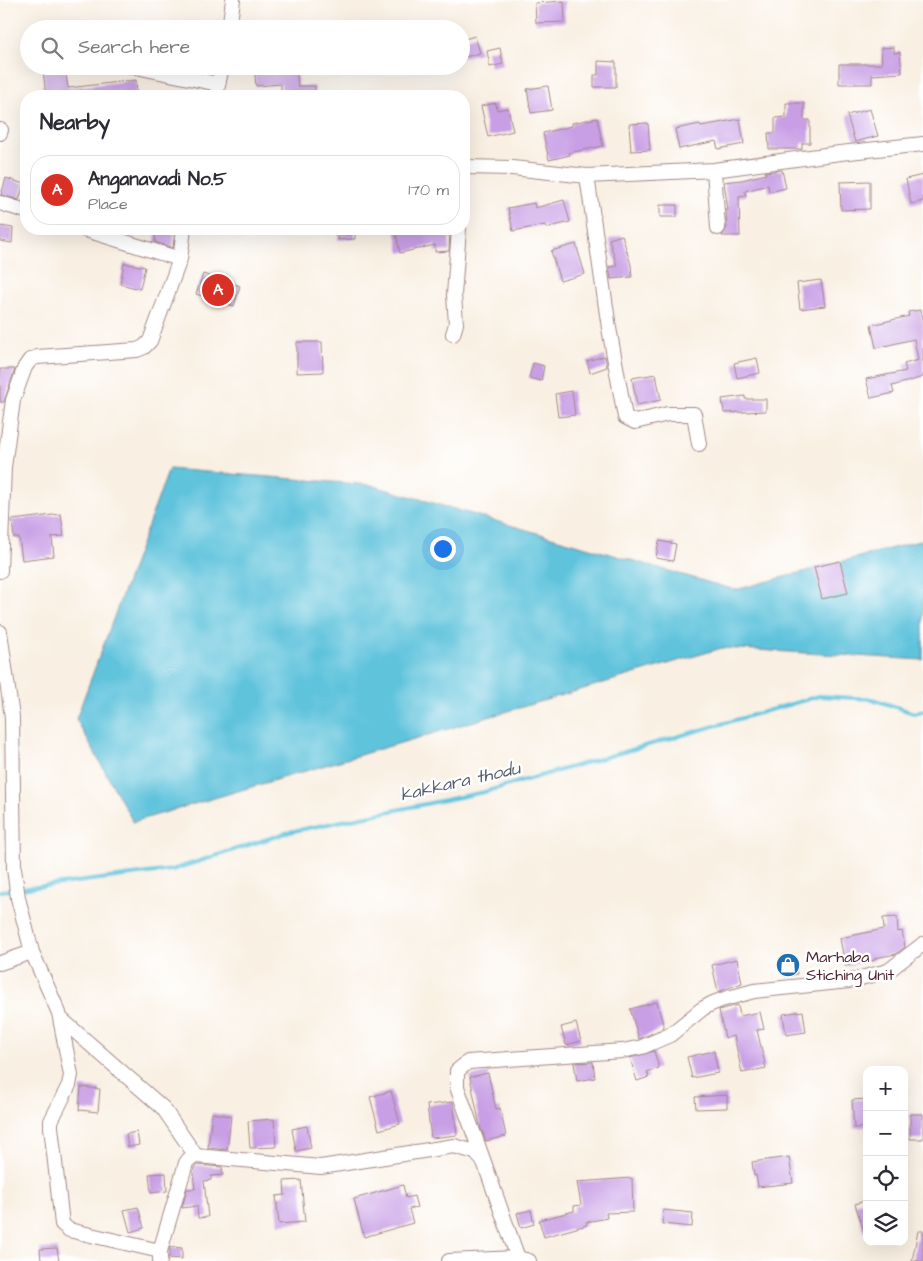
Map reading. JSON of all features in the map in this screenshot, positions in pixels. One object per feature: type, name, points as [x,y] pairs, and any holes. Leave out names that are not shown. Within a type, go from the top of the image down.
[{"type":"street","points":[[230,20],[233,0]]},
{"type":"street","points":[[163,75],[217,90],[220,75]]},
{"type":"street","points":[[470,167],[512,168],[587,176],[714,170],[923,144]]},
{"type":"street","points":[[714,170],[718,228]]},
{"type":"street","points":[[587,176],[609,328],[625,417],[635,422],[668,414],[694,414],[699,444]]},
{"type":"street","points":[[0,203],[20,209]]},
{"type":"street","points":[[102,235],[180,259]]},
{"type":"street","points":[[0,571],[2,467],[13,400],[24,367],[30,360],[37,357],[137,350],[144,347],[150,341],[180,259],[183,235]]},
{"type":"street","points":[[453,334],[456,324],[454,295],[459,235]]},
{"type":"street","points":[[0,632],[12,717],[14,870],[18,898],[32,952],[57,1007],[71,1075],[69,1085],[51,1121],[50,1134],[62,1224],[69,1230],[160,1256],[186,1163],[189,1158],[196,1156],[321,1167],[454,1146],[475,1152],[484,1162]]},
{"type":"street","points":[[449,1261],[522,1260],[457,1087],[457,1071],[468,1062],[622,1051],[642,1047],[670,1035],[711,1004],[754,991],[849,981],[888,971],[923,944]]},
{"type":"street","points":[[0,963],[32,952]]},
{"type":"street","points":[[60,1018],[163,1108],[196,1156]]},
{"type":"water","points":[[169,469],[371,485],[735,590],[923,540],[923,660],[722,648],[133,822],[76,719]]},
{"type":"building","points":[[564,1],[565,22],[536,23],[535,3]]},
{"type":"building","points":[[475,36],[480,53],[470,56],[470,37]]},
{"type":"building","points":[[894,47],[894,53],[900,52],[902,73],[872,75],[872,84],[839,84],[839,64],[882,64],[881,48]]},
{"type":"building","points":[[500,48],[503,64],[490,67],[487,51]]},
{"type":"building","points":[[598,61],[616,62],[616,87],[594,87],[594,75],[598,75]]},
{"type":"building","points":[[44,75],[66,75],[68,88],[136,80],[137,90],[45,90]]},
{"type":"building","points":[[255,75],[297,75],[298,86],[315,86],[315,90],[281,90],[281,84],[256,86]]},
{"type":"building","points":[[548,86],[552,110],[531,113],[527,89]]},
{"type":"building","points":[[496,103],[497,110],[508,108],[513,131],[488,137],[481,106]]},
{"type":"building","points":[[786,103],[804,103],[804,120],[810,120],[810,143],[802,143],[802,149],[769,149],[768,133],[775,133],[775,118],[786,117]]},
{"type":"building","points":[[870,109],[878,136],[855,142],[847,115]]},
{"type":"building","points":[[597,118],[603,146],[569,153],[570,155],[549,160],[543,133],[572,126],[572,123]]},
{"type":"building","points":[[740,119],[744,144],[718,149],[716,141],[679,149],[675,129]]},
{"type":"building","points":[[648,123],[650,150],[631,151],[629,124]]},
{"type":"building","points":[[782,170],[786,188],[769,192],[768,185],[745,191],[746,196],[739,197],[740,236],[722,236],[727,228],[726,210],[728,210],[724,182],[742,180],[766,174],[765,172]]},
{"type":"building","points":[[923,175],[923,201],[911,204],[906,179]]},
{"type":"building","points":[[6,178],[20,183],[19,200],[1,195]]},
{"type":"building","points":[[870,181],[870,209],[841,210],[840,182]]},
{"type":"building","points":[[564,200],[570,222],[546,228],[545,225],[513,231],[508,208],[534,203],[535,208]]},
{"type":"building","points":[[660,205],[677,205],[677,217],[660,217]]},
{"type":"building","points":[[0,226],[13,228],[12,243],[0,241]]},
{"type":"building","points":[[156,235],[174,235],[173,248],[155,242]]},
{"type":"building","points":[[338,235],[355,235],[355,239],[338,240]]},
{"type":"building","points":[[396,235],[450,235],[449,251],[435,252],[435,245],[400,253]]},
{"type":"building","points":[[622,235],[631,265],[632,277],[611,279],[609,267],[617,266],[609,239]]},
{"type":"building","points":[[576,244],[585,274],[560,281],[551,251]]},
{"type":"building","points":[[124,263],[145,267],[140,289],[120,284]]},
{"type":"building","points":[[203,274],[240,286],[234,306],[196,294]]},
{"type":"building","points":[[821,280],[825,306],[800,309],[797,283]]},
{"type":"building","points":[[920,310],[923,322],[923,377],[892,386],[894,393],[871,398],[866,379],[906,371],[904,364],[918,360],[914,339],[876,348],[871,325],[909,316],[908,312]]},
{"type":"building","points":[[297,342],[322,342],[323,372],[297,373]]},
{"type":"building","points":[[605,356],[607,367],[590,373],[587,361]]},
{"type":"building","points":[[757,358],[760,373],[737,378],[734,363]]},
{"type":"building","points":[[533,363],[544,366],[541,381],[529,378]]},
{"type":"building","points":[[0,369],[15,369],[4,402],[0,402]]},
{"type":"building","points":[[656,374],[661,400],[637,405],[632,378]]},
{"type":"building","points":[[572,391],[575,415],[558,417],[555,394]]},
{"type":"building","points":[[745,396],[745,399],[766,399],[766,411],[724,413],[722,399]]},
{"type":"building","points":[[61,514],[64,536],[52,537],[54,556],[22,560],[19,538],[14,538],[12,520]]},
{"type":"building","points":[[659,541],[676,544],[673,561],[656,558]]},
{"type":"building","points":[[840,561],[848,593],[822,599],[814,567]]},
{"type":"building","points":[[897,917],[898,932],[902,931],[905,947],[896,954],[845,966],[840,938],[884,929],[883,918]]},
{"type":"building","points":[[794,958],[797,974],[786,976],[782,961]]},
{"type":"building","points":[[737,959],[742,983],[718,992],[712,965]]},
{"type":"building","points":[[657,1002],[664,1028],[639,1039],[630,1009]]},
{"type":"building","points":[[738,1005],[740,1016],[760,1012],[764,1029],[757,1030],[766,1068],[742,1073],[734,1036],[725,1038],[719,1010]]},
{"type":"building","points":[[803,1011],[806,1032],[786,1035],[783,1014]]},
{"type":"building","points":[[576,1023],[581,1041],[566,1045],[561,1027]]},
{"type":"building","points":[[654,1051],[659,1068],[647,1072],[649,1077],[637,1081],[630,1058]]},
{"type":"building","points":[[714,1051],[718,1073],[692,1078],[687,1057]]},
{"type":"building","points":[[593,1062],[595,1078],[577,1081],[574,1063]]},
{"type":"building","points":[[488,1073],[496,1109],[500,1108],[506,1136],[486,1141],[480,1126],[470,1077]]},
{"type":"building","points":[[81,1087],[100,1089],[98,1112],[79,1110]]},
{"type":"building","points":[[391,1091],[400,1124],[379,1130],[370,1097]]},
{"type":"building","points":[[727,1095],[727,1108],[696,1109],[695,1097]]},
{"type":"building","points":[[863,1099],[863,1127],[854,1128],[852,1100]]},
{"type":"building","points":[[453,1102],[457,1135],[431,1138],[427,1105]]},
{"type":"building","points":[[212,1113],[231,1116],[227,1150],[208,1148]]},
{"type":"building","points":[[910,1114],[923,1114],[923,1139],[910,1139]]},
{"type":"building","points":[[274,1119],[276,1147],[250,1148],[248,1121]]},
{"type":"building","points":[[307,1126],[311,1148],[296,1151],[292,1129]]},
{"type":"building","points":[[137,1132],[139,1145],[128,1147],[126,1134]]},
{"type":"building","points":[[789,1157],[793,1183],[758,1187],[752,1162]]},
{"type":"building","points":[[197,1165],[222,1167],[223,1175],[211,1176],[211,1180],[204,1181],[208,1217],[198,1218],[197,1206],[182,1208],[187,1189],[195,1189],[193,1171]]},
{"type":"building","points":[[166,1173],[167,1191],[151,1193],[149,1174]]},
{"type":"building","points":[[632,1178],[633,1212],[606,1213],[607,1218],[586,1222],[587,1225],[544,1237],[539,1220],[574,1211],[574,1206],[581,1205],[577,1182]]},
{"type":"building","points":[[301,1180],[305,1222],[279,1224],[276,1196],[285,1195],[284,1181]]},
{"type":"building","points":[[403,1185],[406,1198],[414,1196],[417,1207],[409,1209],[413,1223],[364,1237],[354,1199]]},
{"type":"building","points":[[863,1201],[863,1229],[855,1204]]},
{"type":"building","points":[[138,1207],[144,1228],[130,1232],[124,1210]]},
{"type":"building","points":[[531,1210],[534,1224],[521,1228],[517,1213]]},
{"type":"building","points":[[663,1210],[693,1213],[692,1227],[662,1224]]},
{"type":"building","points":[[918,1231],[923,1231],[923,1261],[912,1261]]},
{"type":"building","points":[[170,1247],[182,1248],[182,1259],[169,1258]]},
{"type":"building","points":[[57,1248],[59,1261],[41,1261],[40,1249]]},
{"type":"waterway","name":"kakkara thodu","points":[[20,889],[172,870],[289,832],[484,792],[819,696],[872,699],[914,713],[923,711]]},
{"type":"waterway","name":"kakkara thodu","points":[[0,891],[13,890]]},
{"type":"place","name":"Anganavadi No.5","points":[[218,290]]},
{"type":"place","name":"Marhaba Stiching Unit","points":[[788,965]]}]
